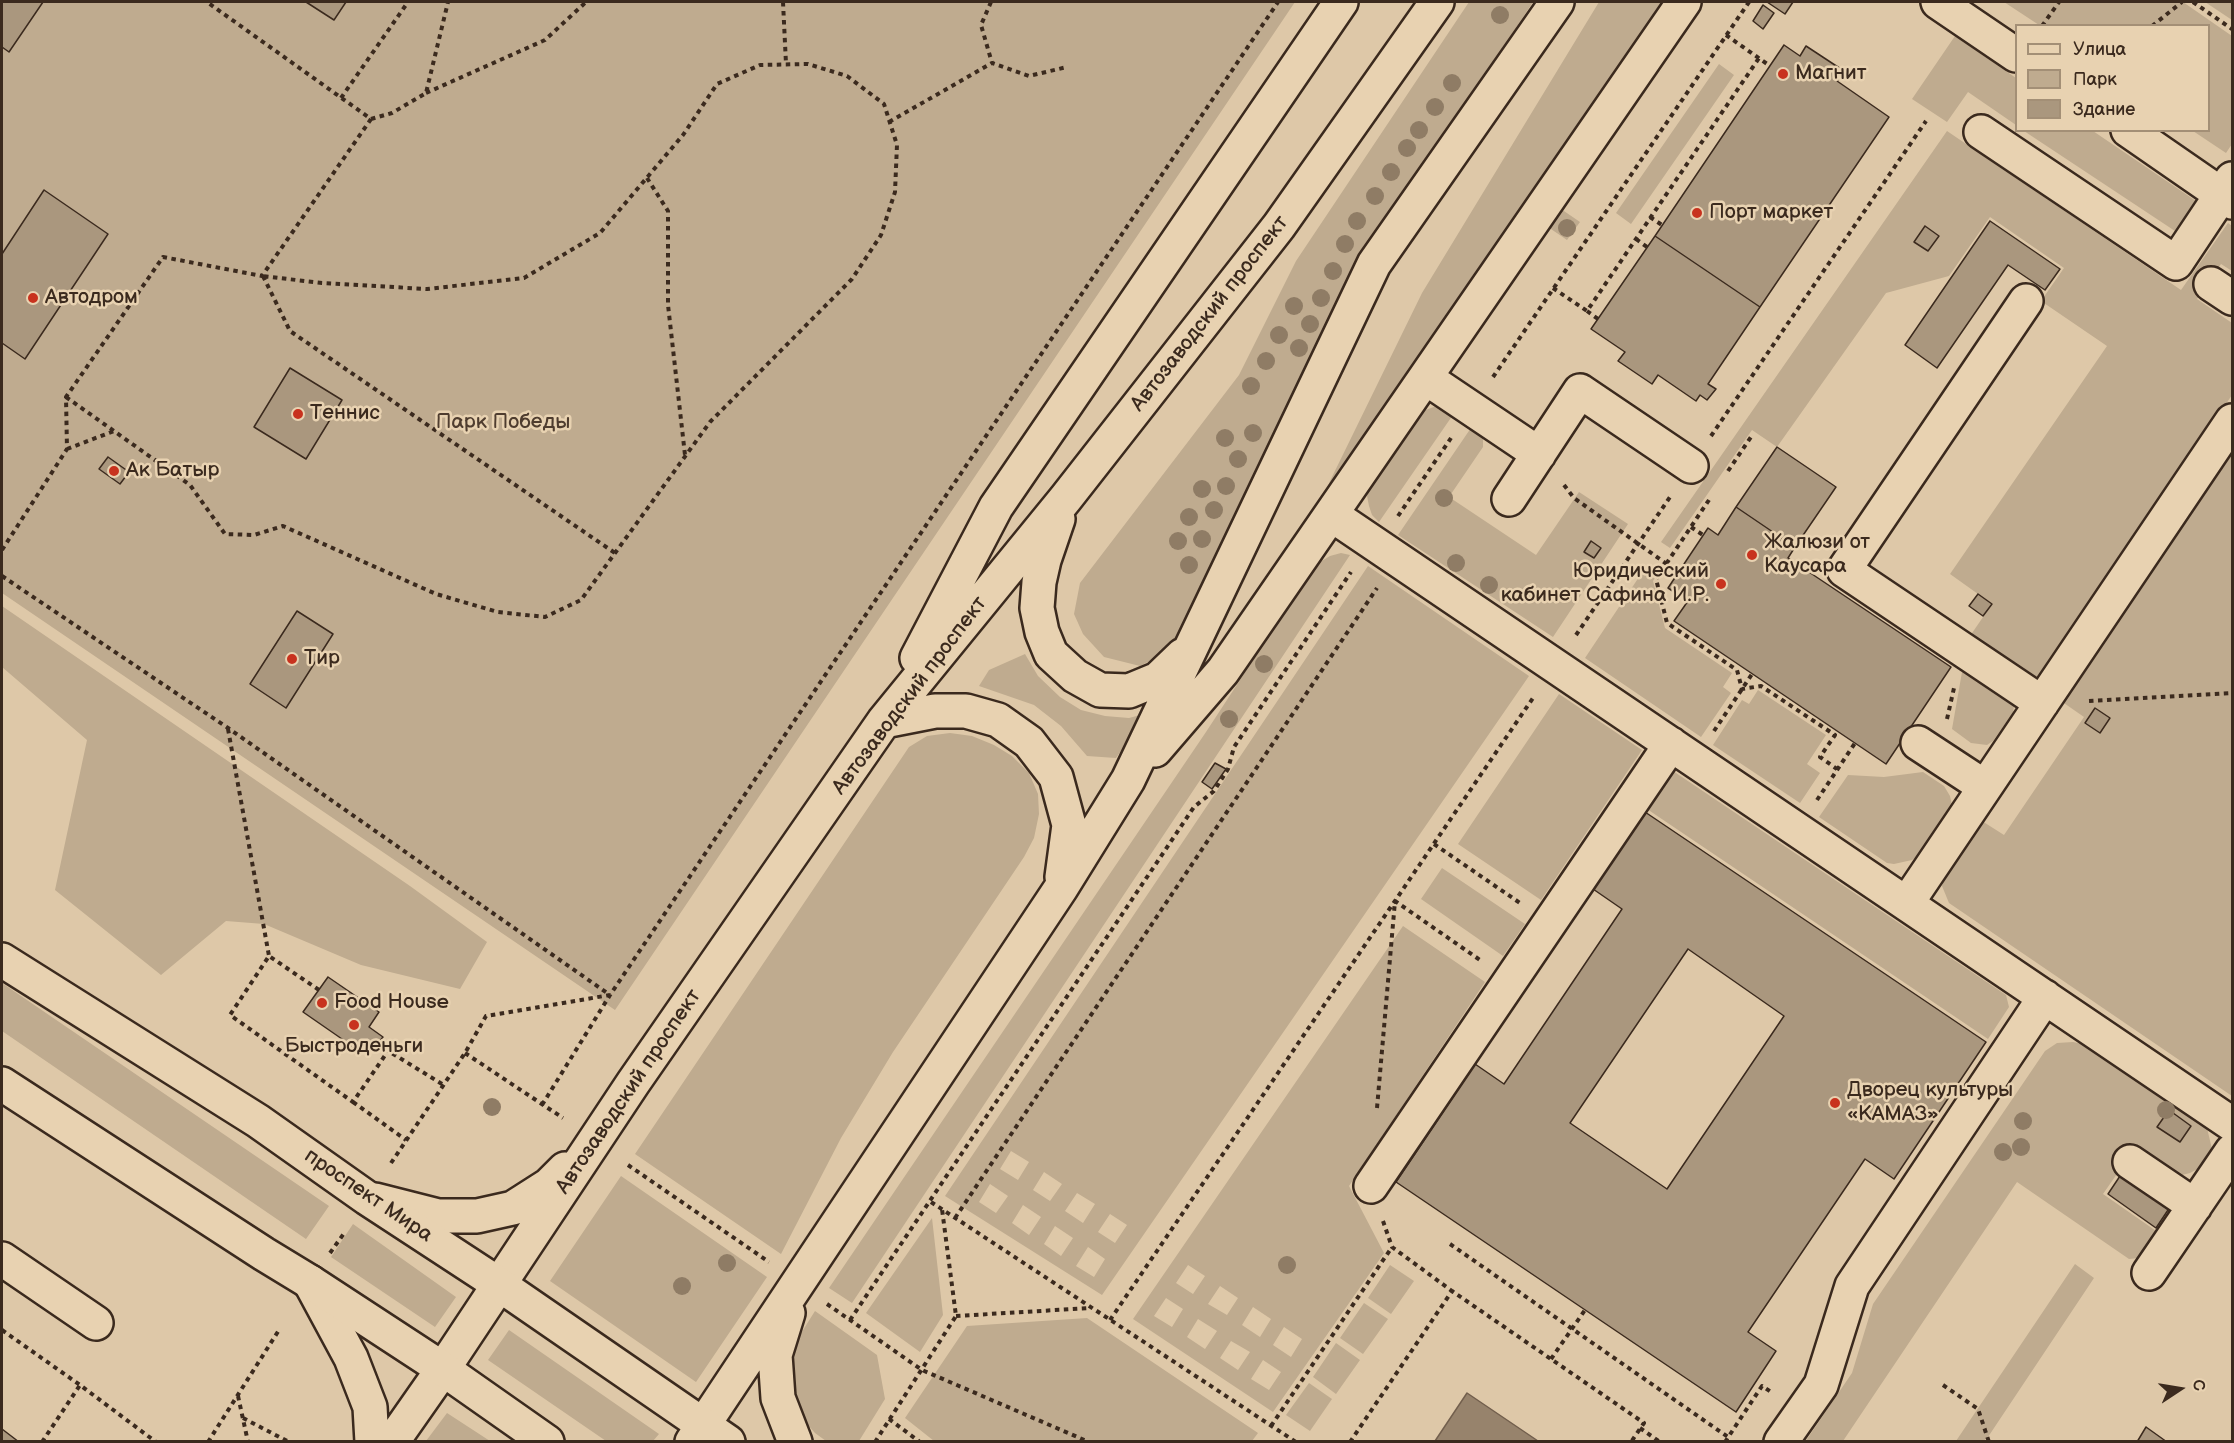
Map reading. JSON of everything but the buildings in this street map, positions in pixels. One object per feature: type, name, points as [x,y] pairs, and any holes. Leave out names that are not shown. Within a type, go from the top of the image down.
[{"type":"street","points":[[884,721],[996,507],[1341,2]]},
{"type":"street","name":"Автозаводский проспект","points":[[392,1442],[500,1285],[633,1083],[884,721],[1066,498],[1279,226],[1437,2]]},
{"type":"street","points":[[708,1436],[798,1283],[1060,888],[1128,780],[1374,264],[1557,2]]},
{"type":"street","points":[[1128,780],[1223,671],[1684,2]]},
{"type":"street","points":[[1938,2],[2015,54]]},
{"type":"street","points":[[1981,132],[2176,263],[2229,192],[2131,132]]},
{"type":"street","points":[[2026,301],[1845,570],[2042,704]]},
{"type":"street","points":[[1426,378],[1539,454]]},
{"type":"street","points":[[1509,499],[1580,391],[1691,466]]},
{"type":"street","points":[[1906,903],[2232,421]]},
{"type":"street","points":[[1066,498],[1039,582],[1037,608],[1042,632],[1051,654],[1075,676],[1100,690],[1129,691],[1158,679],[1179,662],[1198,634]]},
{"type":"street","points":[[1332,515],[2232,1124]]},
{"type":"street","points":[[884,721],[935,711],[966,711],[999,720],[1029,742],[1056,777],[1069,825],[1060,888]]},
{"type":"street","points":[[1918,743],[1985,787]]},
{"type":"street","points":[[1371,1186],[1549,924],[1683,752]]},
{"type":"street","name":"проспект Мира","points":[[2,960],[258,1121],[367,1198],[500,1285],[708,1436]]},
{"type":"street","points":[[1781,1442],[1821,1385],[1852,1286],[2045,997]]},
{"type":"street","points":[[2,1084],[264,1254],[319,1269],[443,1369],[547,1442]]},
{"type":"street","points":[[367,1198],[438,1216],[477,1216],[513,1208],[549,1185],[595,1141]]},
{"type":"street","points":[[2149,1273],[2232,1150]]},
{"type":"street","points":[[2130,1162],[2195,1206]]},
{"type":"street","points":[[2,1259],[96,1323]]},
{"type":"street","points":[[319,1269],[370,1407],[372,1442]]},
{"type":"street","points":[[795,1442],[778,1398],[775,1355],[798,1283]]},
{"type":"path","points":[[207,2],[371,119]]},
{"type":"path","points":[[341,98],[408,2]]},
{"type":"path","points":[[426,93],[448,2]]},
{"type":"path","points":[[262,276],[371,119],[392,113],[426,93],[545,40],[586,2]]},
{"type":"path","points":[[783,2],[786,64]]},
{"type":"path","points":[[991,2],[981,25],[992,63]]},
{"type":"path","points":[[542,1105],[610,995],[1278,2]]},
{"type":"path","points":[[955,1218],[1385,552],[1389,529],[1749,2]]},
{"type":"path","points":[[2043,24],[2059,2]]},
{"type":"path","points":[[2154,24],[2182,2]]},
{"type":"path","points":[[2193,2],[2232,29]]},
{"type":"path","points":[[1726,35],[1770,66]]},
{"type":"path","points":[[1587,311],[1759,58]]},
{"type":"path","points":[[889,122],[992,63],[1029,75],[1067,68]]},
{"type":"path","points":[[2,550],[67,449],[66,397],[163,257],[262,276],[322,283],[427,289],[524,278],[600,233],[683,135],[717,84],[760,65],[808,64],[847,76],[884,104],[897,145],[895,192],[881,235],[852,279],[710,422],[581,600],[545,616],[498,612],[436,594],[283,526],[254,535],[225,534],[190,485],[66,397]]},
{"type":"path","points":[[1110,1320],[1926,121]]},
{"type":"path","points":[[646,178],[668,211],[668,305],[686,456]]},
{"type":"path","points":[[1650,217],[1662,225]]},
{"type":"path","points":[[1636,239],[1647,247]]},
{"type":"path","points":[[262,276],[290,331],[615,554]]},
{"type":"path","points":[[1553,288],[1598,319]]},
{"type":"path","points":[[67,449],[114,431]]},
{"type":"path","points":[[1539,454],[1574,498],[1678,572]]},
{"type":"path","points":[[1700,513],[1656,579],[1667,623],[1737,670],[1742,689]]},
{"type":"path","points":[[1691,527],[1703,536]]},
{"type":"path","points":[[850,1320],[1194,807],[1214,792],[1228,769],[1234,747],[1359,560],[1385,552]]},
{"type":"path","points":[[2,576],[228,728],[610,995]]},
{"type":"path","points":[[1683,752],[1742,689],[1752,674]]},
{"type":"path","points":[[1742,689],[1761,686],[1834,735],[1820,758],[1837,769]]},
{"type":"path","points":[[2042,704],[2232,693]]},
{"type":"path","points":[[228,728],[269,956],[230,1015],[406,1140]]},
{"type":"path","points":[[1797,830],[1855,743]]},
{"type":"path","points":[[1434,844],[1549,924]]},
{"type":"path","points":[[1395,901],[1510,980]]},
{"type":"path","points":[[1377,1114],[1395,901]]},
{"type":"path","points":[[269,956],[319,990]]},
{"type":"path","points":[[390,1163],[465,1053],[486,1016],[610,995]]},
{"type":"path","points":[[377,1044],[442,1084]]},
{"type":"path","points":[[353,1102],[388,1052]]},
{"type":"path","points":[[465,1053],[563,1118]]},
{"type":"path","points":[[628,1166],[922,1370],[1089,1442]]},
{"type":"path","points":[[1371,1186],[1392,1247],[1644,1423],[1631,1442]]},
{"type":"path","points":[[931,1202],[1296,1442]]},
{"type":"path","points":[[875,1442],[956,1316],[942,1209]]},
{"type":"path","points":[[319,1269],[345,1232]]},
{"type":"path","points":[[1450,1244],[1726,1439],[1762,1386],[1773,1394]]},
{"type":"path","points":[[1271,1426],[1392,1247]]},
{"type":"path","points":[[1350,1442],[1452,1291]]},
{"type":"path","points":[[956,1316],[1092,1308]]},
{"type":"path","points":[[1551,1359],[1586,1310]]},
{"type":"path","points":[[2,1330],[81,1385],[156,1442]]},
{"type":"path","points":[[208,1442],[279,1330]]},
{"type":"path","points":[[42,1442],[81,1385]]},
{"type":"path","points":[[1943,1385],[1978,1409],[1989,1442]]},
{"type":"path","points":[[238,1395],[248,1442]]},
{"type":"path","points":[[243,1418],[289,1442]]},
{"type":"path","points":[[890,1419],[920,1442]]},
{"type":"path","points":[[1640,1428],[1660,1442]]},
{"type":"green space","name":"Парк Победы","points":[[2,2],[1295,2],[615,1010],[2,593]]},
{"type":"green space","points":[[1469,2],[1533,2],[1362,260],[1177,647],[1140,666],[1104,657],[1083,634],[1074,614],[1080,583],[1239,375],[1296,261]]},
{"type":"green space","points":[[1599,2],[1665,2],[1308,526],[1422,293]]},
{"type":"green space","points":[[2004,2],[2183,2],[2232,36],[2232,144],[2226,153],[2194,132],[2210,132],[2210,24],[2037,24]]},
{"type":"green space","points":[[2205,2],[2232,2],[2232,20]]},
{"type":"green space","points":[[1955,36],[2015,77],[2015,124],[1968,92],[1947,122],[1912,99]]},
{"type":"green space","points":[[1719,64],[1734,75],[1631,224],[1616,213]]},
{"type":"green space","points":[[1947,131],[2181,290],[2228,223],[2232,226],[2232,271],[2221,264],[2197,299],[2232,323],[2232,395],[2042,675],[2034,677],[2026,676],[1970,636],[1992,604],[1950,574],[2107,346],[2041,301],[2064,268],[1990,217],[1949,276],[1886,293],[1777,447],[1752,430],[1670,548],[1661,542]]},
{"type":"green space","points":[[2026,132],[2094,132],[2196,201],[2175,231]]},
{"type":"green space","points":[[1561,209],[1580,222],[1567,240],[1548,227]]},
{"type":"green space","points":[[1439,405],[1457,409],[1379,522],[1372,515],[1369,506],[1367,496],[1370,487],[1423,411]]},
{"type":"green space","points":[[1475,422],[1483,431],[1483,447],[1449,497],[1536,555],[1579,492],[1628,524],[1553,637],[1398,535]]},
{"type":"green space","points":[[2232,444],[2232,1096],[1949,903],[1942,886],[1944,877],[1982,821],[2004,835],[2084,717],[2061,701]]},
{"type":"green space","points":[[1341,553],[1350,555],[852,1303],[829,1288],[1206,732],[1310,573],[1320,562]]},
{"type":"green space","points":[[1647,565],[1659,572],[1653,581],[1665,628],[1732,673],[1723,687],[1731,693],[1701,737],[1585,658]]},
{"type":"green space","points":[[1368,566],[1529,676],[1102,1295],[945,1196]],"holes":[[[1011,1151],[1029,1162],[1018,1180],[1000,1169]],[[1044,1172],[1062,1184],[1050,1201],[1033,1190]],[[990,1184],[1008,1196],[996,1213],[979,1202]],[[1077,1193],[1095,1204],[1083,1223],[1065,1211]],[[1023,1205],[1041,1217],[1029,1235],[1012,1223]],[[1110,1214],[1127,1225],[1115,1243],[1098,1232]],[[1055,1226],[1073,1238],[1061,1256],[1044,1244]],[[1088,1247],[1105,1259],[1094,1277],[1076,1266]]]},
{"type":"green space","points":[[2,606],[410,886],[487,942],[460,989],[361,965],[264,924],[226,921],[161,975],[55,890],[87,740],[2,667]]},
{"type":"green space","points":[[1025,654],[1038,676],[1060,697],[1081,710],[1105,716],[1129,718],[1148,713],[1116,758],[1087,756],[1061,726],[1034,705],[979,686],[989,670]]},
{"type":"green space","points":[[1962,672],[1979,676],[2011,700],[2014,706],[2013,713],[1993,741],[1987,745],[1971,743],[1952,729]]},
{"type":"green space","points":[[1758,690],[1826,735],[1807,764],[1820,773],[1800,803],[1713,745],[1742,700],[1749,704]]},
{"type":"green space","points":[[1559,694],[1642,750],[1541,900],[1458,844]]},
{"type":"green space","points":[[950,733],[972,736],[994,745],[1012,756],[1029,773],[1038,794],[1039,814],[1034,838],[1024,857],[893,1052],[841,1138],[781,1254],[635,1154],[909,747],[927,736]]},
{"type":"green space","points":[[1673,771],[2006,995],[2009,1007],[1988,1039],[1647,809]]},
{"type":"green space","points":[[1923,772],[1944,786],[1952,805],[1950,815],[1918,856],[1912,860],[1894,864],[1887,863],[1819,817],[1848,775],[1884,777]]},
{"type":"green space","points":[[1442,868],[1525,924],[1503,956],[1421,899]]},
{"type":"green space","points":[[1403,926],[1485,982],[1349,1186],[1384,1253],[1273,1412],[1133,1319]],"holes":[[[1188,1265],[1205,1276],[1193,1294],[1176,1283]],[[1220,1286],[1238,1298],[1227,1315],[1208,1304]],[[1166,1298],[1183,1309],[1172,1327],[1154,1316]],[[1253,1307],[1271,1319],[1260,1337],[1242,1325]],[[1198,1319],[1217,1331],[1205,1349],[1187,1337]],[[1284,1327],[1302,1339],[1291,1357],[1273,1345]],[[1231,1341],[1250,1352],[1238,1370],[1220,1358]],[[1263,1360],[1281,1372],[1269,1390],[1251,1379]]]},
{"type":"green space","points":[[2,983],[329,1206],[306,1239],[2,1031]]},
{"type":"green space","points":[[2073,1042],[2087,1045],[2207,1128],[2212,1149],[2201,1167],[2178,1176],[2133,1151],[2103,1194],[2159,1233],[2139,1258],[2129,1259],[2017,1182],[1843,1441],[1805,1442],[1852,1373],[1873,1304],[2045,1051],[2057,1043]]},
{"type":"green space","points":[[621,1176],[767,1277],[696,1382],[550,1281]]},
{"type":"green space","points":[[932,1218],[943,1315],[920,1352],[866,1313]]},
{"type":"green space","points":[[353,1224],[456,1297],[435,1327],[331,1257]]},
{"type":"green space","points":[[2075,1264],[2094,1278],[1988,1437],[1984,1441],[1956,1441]]},
{"type":"green space","points":[[1390,1265],[1414,1281],[1391,1314],[1368,1298]]},
{"type":"green space","points":[[1364,1303],[1388,1319],[1363,1354],[1340,1338]]},
{"type":"green space","points":[[815,1311],[877,1355],[885,1399],[859,1441],[826,1441],[815,1433],[799,1415],[786,1370],[793,1346]]},
{"type":"green space","points":[[1087,1318],[1258,1433],[1252,1441],[934,1441],[905,1418],[967,1326]]},
{"type":"green space","points":[[509,1330],[659,1434],[653,1441],[606,1441],[488,1360]]},
{"type":"green space","points":[[1336,1343],[1360,1360],[1336,1394],[1313,1377]]},
{"type":"green space","points":[[1309,1383],[1332,1399],[1310,1431],[1286,1415]]},
{"type":"green space","points":[[447,1413],[490,1441],[426,1441]]},
{"type":"shaded area","points":[[1467,1393],[1538,1441],[1435,1441]]},
{"type":"place","name":"Магнит","points":[[1783,74]]},
{"type":"place","name":"Порт маркет","points":[[1697,213]]},
{"type":"place","name":"Автодром","points":[[33,298]]},
{"type":"place","name":"Теннис","points":[[298,414]]},
{"type":"place","name":"Ак Батыр","points":[[114,471]]},
{"type":"place","name":"Жалюзи от Каусара","points":[[1752,555]]},
{"type":"place","name":"Юридический кабинет Сафина И.Р.","points":[[1721,584]]},
{"type":"place","name":"Тир","points":[[292,659]]},
{"type":"place","name":"Food House","points":[[322,1003]]},
{"type":"place","name":"Быстроденьги","points":[[354,1025]]},
{"type":"place","name":"Дворец культуры «КАМАЗ»","points":[[1835,1103]]}]
